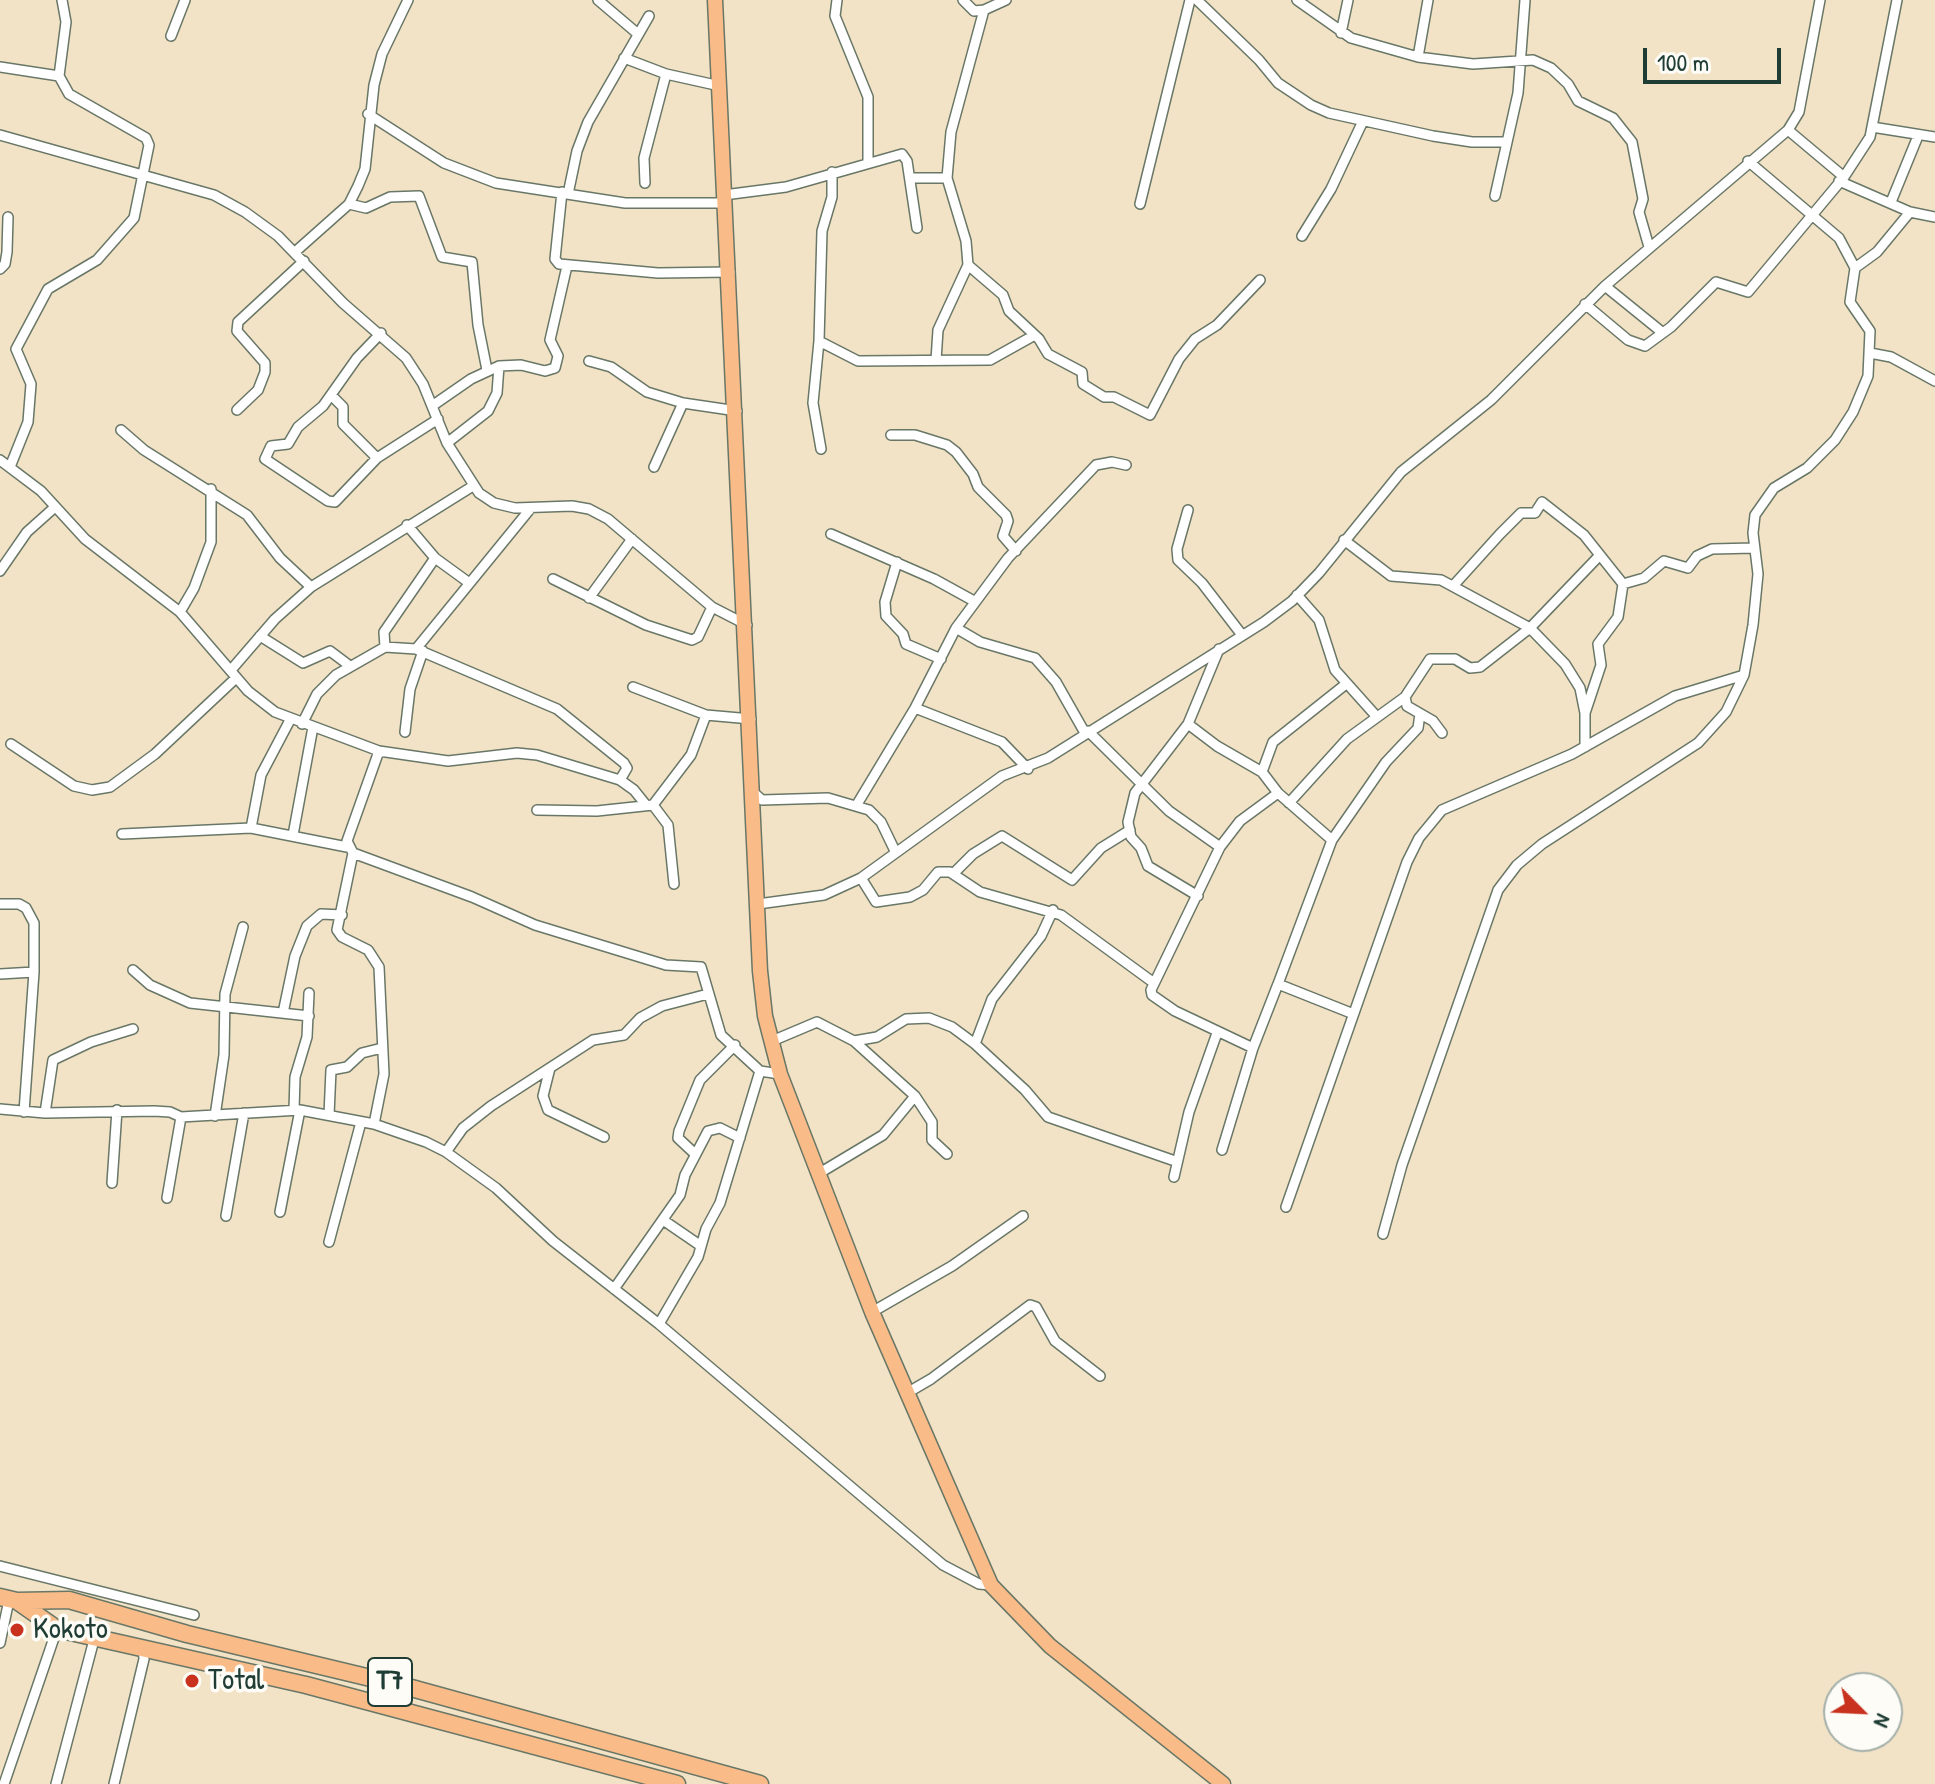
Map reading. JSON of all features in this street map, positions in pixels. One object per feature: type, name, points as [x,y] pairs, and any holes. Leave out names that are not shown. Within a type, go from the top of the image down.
[{"type":"highway","name":"T7","points":[[9,1599],[69,1600],[187,1634],[404,1686],[760,1784]]},
{"type":"highway","name":"T7","points":[[9,1599],[51,1626],[439,1719],[677,1784]]},
{"type":"highway","points":[[51,1626],[46,1607],[52,1599]]},
{"type":"main road","points":[[715,0],[737,411],[762,994],[780,1074],[872,1312],[991,1585],[1050,1646],[1223,1784]]},
{"type":"street","points":[[10,467],[28,422],[31,384],[16,354],[18,343],[48,289],[97,260],[134,218],[149,153],[146,138],[69,94],[59,76],[66,22],[62,0]]},
{"type":"street","points":[[171,36],[185,0]]},
{"type":"street","points":[[295,252],[349,204],[365,169],[368,114],[382,54],[408,0]]},
{"type":"street","points":[[598,0],[638,34]]},
{"type":"street","points":[[837,0],[835,16],[868,97],[868,163]]},
{"type":"street","points":[[963,0],[974,11],[1006,0]]},
{"type":"street","points":[[1140,204],[1190,0]]},
{"type":"street","points":[[1197,0],[1292,95],[1329,113],[1472,142],[1506,142]]},
{"type":"street","points":[[1297,0],[1341,33],[1418,57],[1499,65],[1519,59],[1533,60],[1551,68],[1568,84],[1578,101],[1613,118],[1632,142],[1643,199],[1639,212],[1649,247]]},
{"type":"street","points":[[1341,33],[1348,0]]},
{"type":"street","points":[[1418,57],[1428,0]]},
{"type":"street","points":[[1495,196],[1517,102],[1525,0]]},
{"type":"street","points":[[758,904],[824,895],[861,878],[1002,776],[1028,769],[1242,635],[1297,595],[1401,472],[1491,400],[1585,304],[1701,206],[1748,161],[1788,130],[1799,112],[1820,0]]},
{"type":"street","points":[[1585,304],[1628,340],[1645,346],[1716,282],[1748,292],[1842,179],[1870,137],[1897,0]]},
{"type":"street","points":[[936,360],[938,330],[968,265],[966,241],[947,178],[951,132],[984,10]]},
{"type":"street","points":[[649,16],[582,137],[565,193],[555,259],[567,266],[658,273],[730,272]]},
{"type":"street","points":[[624,58],[666,74],[720,86]]},
{"type":"street","points":[[0,67],[59,76]]},
{"type":"street","points":[[645,183],[644,158],[666,74]]},
{"type":"street","points":[[368,114],[428,154],[496,183],[643,204],[724,199],[786,187],[902,154],[910,178],[917,228]]},
{"type":"street","points":[[1302,236],[1331,189],[1363,121]]},
{"type":"street","points":[[1872,127],[1935,137]]},
{"type":"street","points":[[1788,130],[1842,179],[1910,212],[1935,217]]},
{"type":"street","points":[[0,135],[142,175],[230,204],[259,221],[295,252],[343,303],[381,333],[415,370],[447,443],[473,486],[494,503],[531,508],[581,507],[608,519],[712,607],[747,625]]},
{"type":"street","points":[[1891,202],[1918,136]]},
{"type":"street","points":[[1383,1234],[1402,1165],[1479,938],[1507,875],[1542,844],[1698,743],[1726,712],[1744,675],[1758,574],[1754,548],[1755,515],[1774,488],[1807,468],[1842,430],[1868,376],[1870,331],[1850,302],[1855,268],[1839,238],[1748,161]]},
{"type":"street","points":[[821,449],[813,403],[819,341],[822,222],[832,197],[832,172]]},
{"type":"street","points":[[910,178],[947,178]]},
{"type":"street","points":[[349,204],[366,208],[390,197],[419,196],[442,257],[449,261],[469,260],[474,265],[478,325],[487,370]]},
{"type":"street","points":[[1855,268],[1877,252],[1910,212]]},
{"type":"street","points":[[0,269],[5,264],[7,252],[8,217]]},
{"type":"street","points":[[237,410],[258,390],[265,372],[265,363],[237,331],[238,322],[304,261]]},
{"type":"street","points":[[968,265],[1003,295],[1009,311],[1039,339],[1048,354],[1082,372],[1083,384],[1104,397],[1114,397],[1150,415],[1179,359],[1195,339],[1217,325],[1260,280]]},
{"type":"street","points":[[432,406],[487,370],[499,366],[521,365],[545,371],[555,368],[558,356],[550,340],[567,266]]},
{"type":"street","points":[[1605,286],[1663,333]]},
{"type":"street","points":[[381,333],[357,358],[331,395],[298,427],[285,447],[271,446],[264,454],[265,459],[331,503],[377,458],[438,419]]},
{"type":"street","points":[[819,341],[858,361],[996,359],[1033,336]]},
{"type":"street","points":[[1870,353],[1891,357],[1935,381]]},
{"type":"street","points":[[589,361],[611,367],[644,391],[683,403],[737,411]]},
{"type":"street","points":[[447,443],[488,411],[497,393],[499,366]]},
{"type":"street","points":[[331,395],[343,407],[343,424],[377,458]]},
{"type":"street","points":[[654,467],[683,403]]},
{"type":"street","points":[[121,430],[156,458],[211,489],[247,515],[274,552],[311,587]]},
{"type":"street","points":[[891,435],[915,435],[956,452],[973,474],[978,487],[1006,515],[1008,521],[1003,536],[1016,551]]},
{"type":"street","points":[[0,460],[41,491],[85,539],[180,612],[260,702],[290,720],[379,751],[448,761],[526,753],[620,780],[668,825],[674,884]]},
{"type":"street","points":[[856,806],[974,601],[1096,465],[1112,462],[1126,465]]},
{"type":"street","points":[[11,744],[74,786],[92,790],[110,787],[155,754],[234,674],[260,636],[311,587],[473,486]]},
{"type":"street","points":[[180,612],[194,588],[211,542],[211,489]]},
{"type":"street","points":[[1453,586],[1521,513],[1535,513],[1542,502],[1584,535],[1623,584],[1618,617],[1598,644],[1601,665],[1585,713]]},
{"type":"street","points":[[0,571],[14,555],[27,532],[55,507]]},
{"type":"street","points":[[405,732],[410,689],[420,650],[468,582],[531,508]]},
{"type":"street","points":[[1188,510],[1177,549],[1178,560],[1202,583],[1242,635]]},
{"type":"street","points":[[407,525],[435,558],[468,582]]},
{"type":"street","points":[[831,534],[897,562],[974,601]]},
{"type":"street","points":[[589,598],[632,539]]},
{"type":"street","points":[[1344,540],[1391,576],[1428,578],[1453,586],[1530,628],[1565,664],[1580,688],[1585,713],[1585,747]]},
{"type":"street","points":[[1623,584],[1644,578],[1664,561],[1688,568],[1697,556],[1712,549],[1754,548]]},
{"type":"street","points":[[1289,803],[1347,739],[1405,697],[1430,659],[1455,659],[1476,669],[1530,628],[1600,555]]},
{"type":"street","points":[[385,647],[384,632],[435,558]]},
{"type":"street","points":[[897,562],[885,602],[886,616],[903,634],[906,644],[941,659]]},
{"type":"street","points":[[553,579],[646,625],[692,640],[698,637],[712,607]]},
{"type":"street","points":[[1297,595],[1319,620],[1327,650],[1346,684],[1377,717]]},
{"type":"street","points":[[956,628],[980,642],[1035,658],[1056,682],[1087,732],[1169,811],[1220,847]]},
{"type":"street","points":[[260,636],[303,663],[330,651],[350,666]]},
{"type":"street","points":[[302,724],[324,685],[350,666],[385,647],[420,650],[557,709],[624,763],[627,768],[620,780]]},
{"type":"street","points":[[1198,896],[1148,866],[1130,830],[1130,805],[1142,784],[1188,724],[1219,649]]},
{"type":"street","points":[[1286,1207],[1351,1013],[1407,862],[1419,838],[1442,810],[1585,747],[1675,696],[1744,675]]},
{"type":"street","points":[[1262,772],[1273,742],[1346,684]]},
{"type":"street","points":[[633,687],[706,715],[751,719]]},
{"type":"street","points":[[1405,697],[1407,706],[1442,733]]},
{"type":"street","points":[[915,708],[1002,742],[1028,769]]},
{"type":"street","points":[[1222,1150],[1253,1048],[1332,840],[1386,762],[1415,732],[1420,714]]},
{"type":"street","points":[[537,810],[589,811],[650,805],[691,755],[706,715]]},
{"type":"street","points":[[251,828],[261,775],[290,720]]},
{"type":"street","points":[[1188,724],[1226,752],[1262,772],[1278,793],[1332,840]]},
{"type":"street","points":[[293,835],[313,727]]},
{"type":"street","points":[[374,1124],[384,1074],[384,1007],[379,967],[368,950],[339,934],[350,850],[379,751]]},
{"type":"street","points":[[754,793],[762,800],[828,798],[869,810],[881,822],[895,851]]},
{"type":"street","points":[[1253,1048],[1217,1033],[1152,995],[1154,983],[1220,847],[1240,821],[1278,793]]},
{"type":"street","points":[[122,834],[251,828],[293,835],[350,850],[535,925],[666,965],[701,967],[721,1035],[760,1071],[780,1074]]},
{"type":"street","points":[[953,874],[973,854],[1002,836],[1072,880],[1101,848],[1130,830]]},
{"type":"street","points":[[861,878],[876,902],[910,897],[923,890],[938,872],[953,874],[980,892],[1053,910],[1154,983]]},
{"type":"street","points":[[0,904],[19,904],[31,914],[34,972],[24,1112]]},
{"type":"street","points":[[975,1044],[992,999],[1041,936],[1053,910]]},
{"type":"street","points":[[283,1013],[295,956],[307,926],[321,914],[342,915]]},
{"type":"street","points":[[215,1116],[223,1073],[227,980],[243,927]]},
{"type":"street","points":[[133,970],[170,996],[224,1008],[309,1016]]},
{"type":"street","points":[[0,974],[34,972]]},
{"type":"street","points":[[1278,984],[1351,1013]]},
{"type":"street","points":[[280,1212],[297,1110],[295,1077],[306,1044],[309,993]]},
{"type":"street","points":[[446,1152],[463,1128],[521,1085],[598,1037],[624,1035],[640,1018],[662,1006],[708,994]]},
{"type":"street","points":[[854,1041],[873,1038],[906,1019],[918,1017],[952,1027],[1025,1090],[1048,1117],[1175,1161]]},
{"type":"street","points":[[772,1041],[817,1022],[854,1041],[915,1096],[932,1122],[932,1140],[947,1154]]},
{"type":"street","points":[[45,1113],[53,1060],[91,1042],[133,1029]]},
{"type":"street","points":[[1174,1177],[1175,1161],[1217,1033]]},
{"type":"street","points":[[694,1153],[678,1138],[679,1131],[700,1080],[735,1045]]},
{"type":"street","points":[[329,1115],[331,1070],[347,1067],[362,1053],[382,1048]]},
{"type":"street","points":[[550,1068],[543,1096],[548,1110],[604,1137]]},
{"type":"street","points":[[659,1324],[701,1246],[727,1183],[760,1071]]},
{"type":"street","points":[[818,1174],[883,1135],[915,1096]]},
{"type":"street","points":[[0,1109],[45,1113],[117,1110],[170,1112],[181,1117],[297,1110],[374,1124],[410,1135],[446,1152],[496,1188],[553,1241],[659,1324],[943,1565],[979,1584],[991,1585]]},
{"type":"street","points":[[112,1183],[117,1110]]},
{"type":"street","points":[[226,1216],[244,1113]]},
{"type":"street","points":[[167,1198],[181,1117]]},
{"type":"street","points":[[329,1242],[361,1122]]},
{"type":"street","points":[[614,1289],[680,1195],[694,1153],[713,1128],[740,1138]]},
{"type":"street","points":[[872,1312],[952,1266],[1023,1216]]},
{"type":"street","points":[[663,1220],[701,1246]]},
{"type":"street","points":[[907,1393],[931,1379],[1030,1305],[1036,1307],[1055,1341],[1100,1376]]},
{"type":"street","points":[[0,1566],[194,1615]]},
{"type":"street","points":[[0,1643],[9,1599]]},
{"type":"street","points":[[4,1784],[51,1626]]},
{"type":"street","points":[[56,1784],[95,1636]]},
{"type":"street","points":[[114,1784],[142,1671],[143,1646]]},
{"type":"place","name":"Kokoto","points":[[17,1630]]},
{"type":"place","name":"Total","points":[[192,1681]]}]
